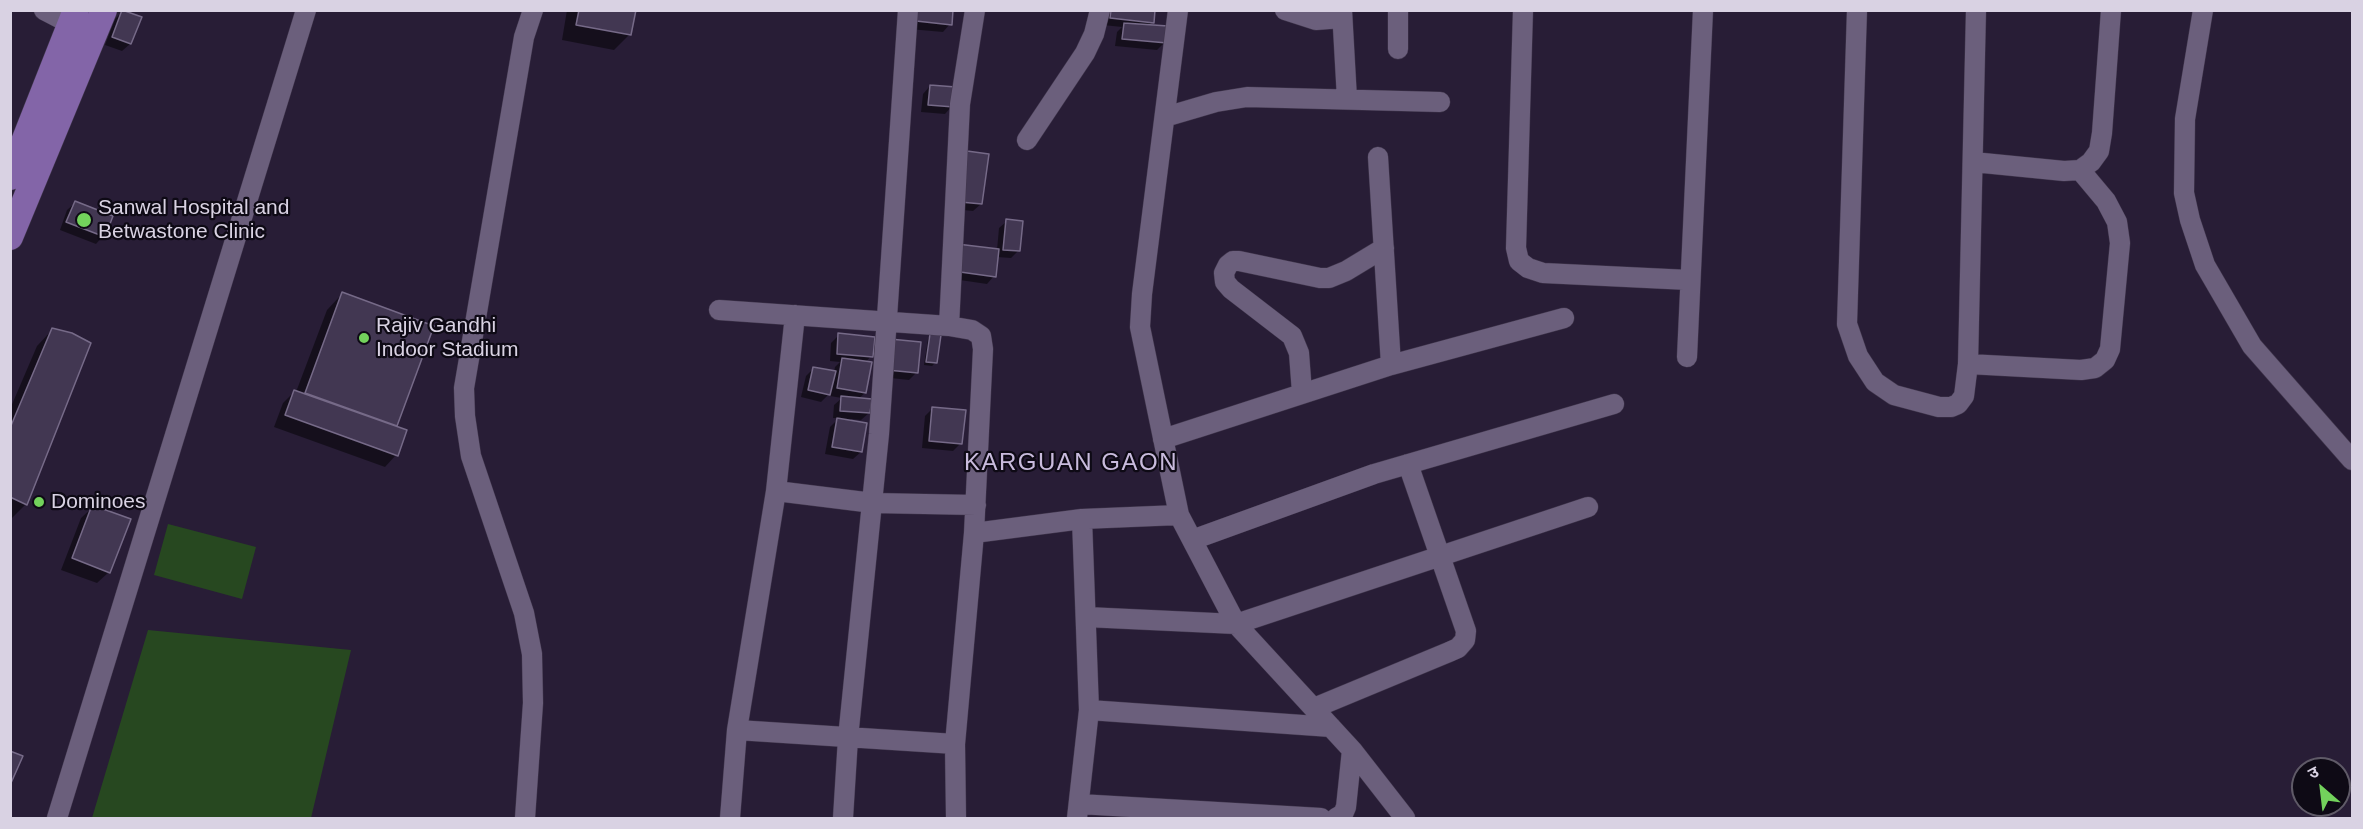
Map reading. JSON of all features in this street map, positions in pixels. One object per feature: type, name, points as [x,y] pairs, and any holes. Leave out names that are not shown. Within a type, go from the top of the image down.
[{"type":"main road","points":[[10,237],[104,10]]},
{"type":"main road","points":[[10,177],[74,17]]},
{"type":"street","points":[[44,10],[74,17]]},
{"type":"street","points":[[57,819],[306,10]]},
{"type":"street","points":[[525,819],[533,703],[532,654],[524,613],[471,456],[465,416],[464,388],[515,91],[532,10]]},
{"type":"street","points":[[843,819],[848,738],[873,503],[888,320],[908,10]]},
{"type":"street","points":[[949,326],[960,104],[975,10]]},
{"type":"street","points":[[1027,140],[1085,53],[1094,34],[1100,10]]},
{"type":"street","points":[[1178,10],[1142,294],[1140,327],[1179,515],[1236,624],[1352,750],[1405,819]]},
{"type":"street","points":[[1285,10],[1316,20],[1342,14],[1347,99]]},
{"type":"street","points":[[1398,10],[1398,49]]},
{"type":"street","points":[[1523,10],[1516,248],[1519,261],[1528,268],[1543,273],[1689,280]]},
{"type":"street","points":[[1687,357],[1703,10]]},
{"type":"street","points":[[1857,10],[1847,324],[1852,342],[1875,382],[1894,395],[1939,407],[1958,404],[1964,396],[1968,364],[1976,10]]},
{"type":"street","points":[[1973,162],[2064,171],[2080,170],[2091,162],[2099,151],[2111,10]]},
{"type":"street","points":[[2203,10],[2185,119],[2184,193],[2205,266],[2252,346],[2352,460]]},
{"type":"street","points":[[1165,117],[1216,102],[1247,97],[1440,102]]},
{"type":"street","points":[[1378,157],[1391,365]]},
{"type":"street","points":[[1968,364],[2081,370],[2095,368],[2105,360],[2110,349],[2120,243],[2117,222],[2106,201],[2080,170]]},
{"type":"street","points":[[1302,393],[1299,353],[1292,336],[1230,289],[1224,273],[1228,265],[1233,261],[1239,261],[1329,278],[1346,271],[1384,248]]},
{"type":"street","points":[[719,310],[949,326],[972,330],[981,336],[983,349],[976,505],[955,744],[956,819]]},
{"type":"street","points":[[730,819],[737,730],[776,491],[795,315]]},
{"type":"street","points":[[1163,438],[1391,365],[1564,318]]},
{"type":"street","points":[[1192,540],[1374,474],[1614,404]]},
{"type":"street","points":[[1314,708],[1458,648],[1465,639],[1466,631],[1408,464]]},
{"type":"street","points":[[776,491],[873,503],[976,505]]},
{"type":"street","points":[[1086,617],[1236,624],[1588,507]]},
{"type":"street","points":[[974,532],[1082,519],[1179,515]]},
{"type":"street","points":[[1082,519],[1089,710],[1078,811],[1321,819]]},
{"type":"street","points":[[1089,710],[1331,727]]},
{"type":"street","points":[[737,730],[955,744]]},
{"type":"street","points":[[1336,819],[1343,814],[1346,807],[1352,750]]},
{"type":"green space","points":[[168,524],[256,547],[242,599],[154,575]]},
{"type":"green space","points":[[148,630],[351,650],[311,818],[92,818]]},
{"type":"building","points":[[122,10],[142,17],[131,44],[112,37]]},
{"type":"building","points":[[579,10],[636,10],[631,35],[576,25]]},
{"type":"building","points":[[917,10],[953,10],[952,25],[916,21]]},
{"type":"building","points":[[1111,10],[1155,10],[1154,23],[1110,18]]},
{"type":"building","points":[[1124,23],[1168,26],[1167,43],[1122,39]]},
{"type":"building","points":[[930,85],[956,87],[954,107],[928,105]]},
{"type":"building","points":[[967,151],[989,154],[982,204],[960,202]]},
{"type":"building","points":[[75,201],[113,216],[105,237],[66,222]]},
{"type":"building","points":[[1006,219],[1023,221],[1020,251],[1003,250]]},
{"type":"building","points":[[957,244],[999,249],[996,277],[953,271]]},
{"type":"building","points":[[342,292],[434,326],[397,426],[305,393]]},
{"type":"building","points":[[52,328],[72,333],[91,343],[27,505],[10,497],[10,428]]},
{"type":"building","points":[[838,333],[875,337],[873,357],[837,354]]},
{"type":"building","points":[[930,334],[941,335],[937,363],[926,362]]},
{"type":"building","points":[[890,339],[921,342],[918,373],[887,370]]},
{"type":"building","points":[[842,358],[872,362],[866,393],[837,388]]},
{"type":"building","points":[[813,367],[836,371],[830,395],[808,390]]},
{"type":"building","points":[[294,390],[407,430],[398,456],[285,415]]},
{"type":"building","points":[[841,396],[872,399],[870,413],[840,411]]},
{"type":"building","points":[[932,407],[966,410],[962,444],[929,441]]},
{"type":"building","points":[[837,418],[867,423],[862,452],[832,447]]},
{"type":"building","points":[[92,505],[131,519],[110,573],[72,558]]},
{"type":"building","points":[[10,751],[23,756],[11,783],[10,783]]},
{"type":"place","name":"Sanwal Hospital and Betwastone Clinic","points":[[84,220]]},
{"type":"place","name":"Rajiv Gandhi Indoor Stadium","points":[[364,338]]},
{"type":"place","name":"Dominoes","points":[[39,502]]},
{"type":"district","name":"KARGUAN GAON","points":[[1071,463]]}]
